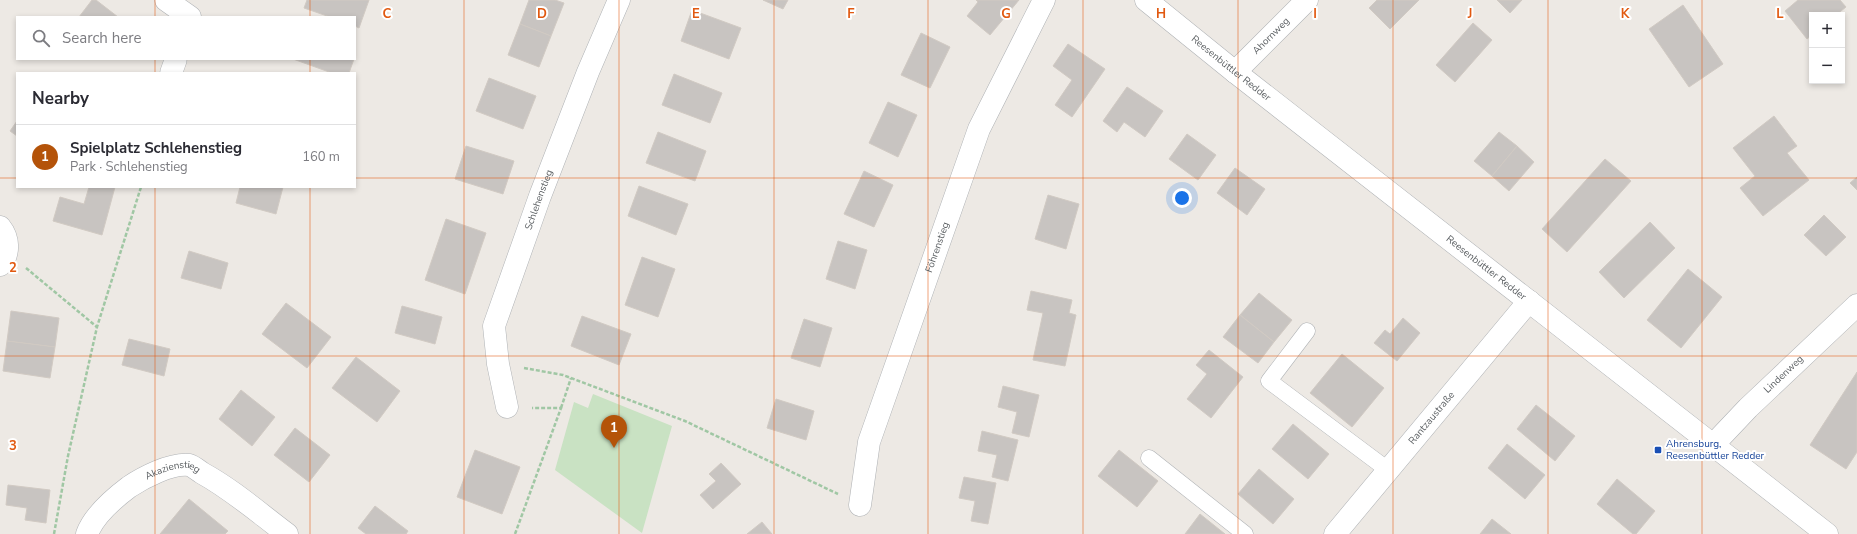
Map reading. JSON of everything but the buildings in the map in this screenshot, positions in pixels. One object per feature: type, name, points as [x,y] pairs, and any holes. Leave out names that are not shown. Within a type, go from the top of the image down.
[{"type":"street","points":[[166,0],[189,16]]},
{"type":"street","points":[[190,16],[197,0]]},
{"type":"street","name":"Schlehenstieg","points":[[507,407],[498,364],[494,326],[540,196],[619,0]]},
{"type":"street","name":"Föhrenstieg","points":[[860,504],[869,442],[978,129],[1044,0]]},
{"type":"street","name":"Reesenbüttler Redder","points":[[1146,0],[1235,72],[1827,534]]},
{"type":"street","name":"Ahornweg","points":[[1235,72],[1307,0]]},
{"type":"street","points":[[171,72],[176,60]]},
{"type":"street","points":[[0,227],[5,233],[8,245],[3,260]]},
{"type":"street","name":"Rantzaustraße","points":[[1335,534],[1529,301]]},
{"type":"street","name":"Lindenweg","points":[[1713,445],[1748,408],[1857,305]]},
{"type":"street","name":"Akazienstieg","points":[[86,534],[90,525],[106,507],[124,491],[145,476],[169,468],[190,465],[224,485],[287,534]]},
{"type":"lane","points":[[1308,331],[1269,381],[1388,470]]},
{"type":"lane","points":[[1148,458],[1245,534]]},
{"type":"path","points":[[54,534],[68,456],[97,327],[140,188]]},
{"type":"path","points":[[3,260],[28,270],[97,327]]},
{"type":"path","points":[[498,364],[563,375],[685,421],[860,504]]},
{"type":"path","points":[[515,534],[562,408],[571,378]]},
{"type":"path","points":[[507,407],[562,408]]},
{"type":"green space","points":[[593,394],[672,426],[642,533],[555,470],[574,402],[588,408]]},
{"type":"place","name":"Spielplatz Schlehenstieg","points":[[614,448]]},
{"type":"place","name":"Ahrensburg, Reesenbüttler Redder","points":[[1658,450]]}]
